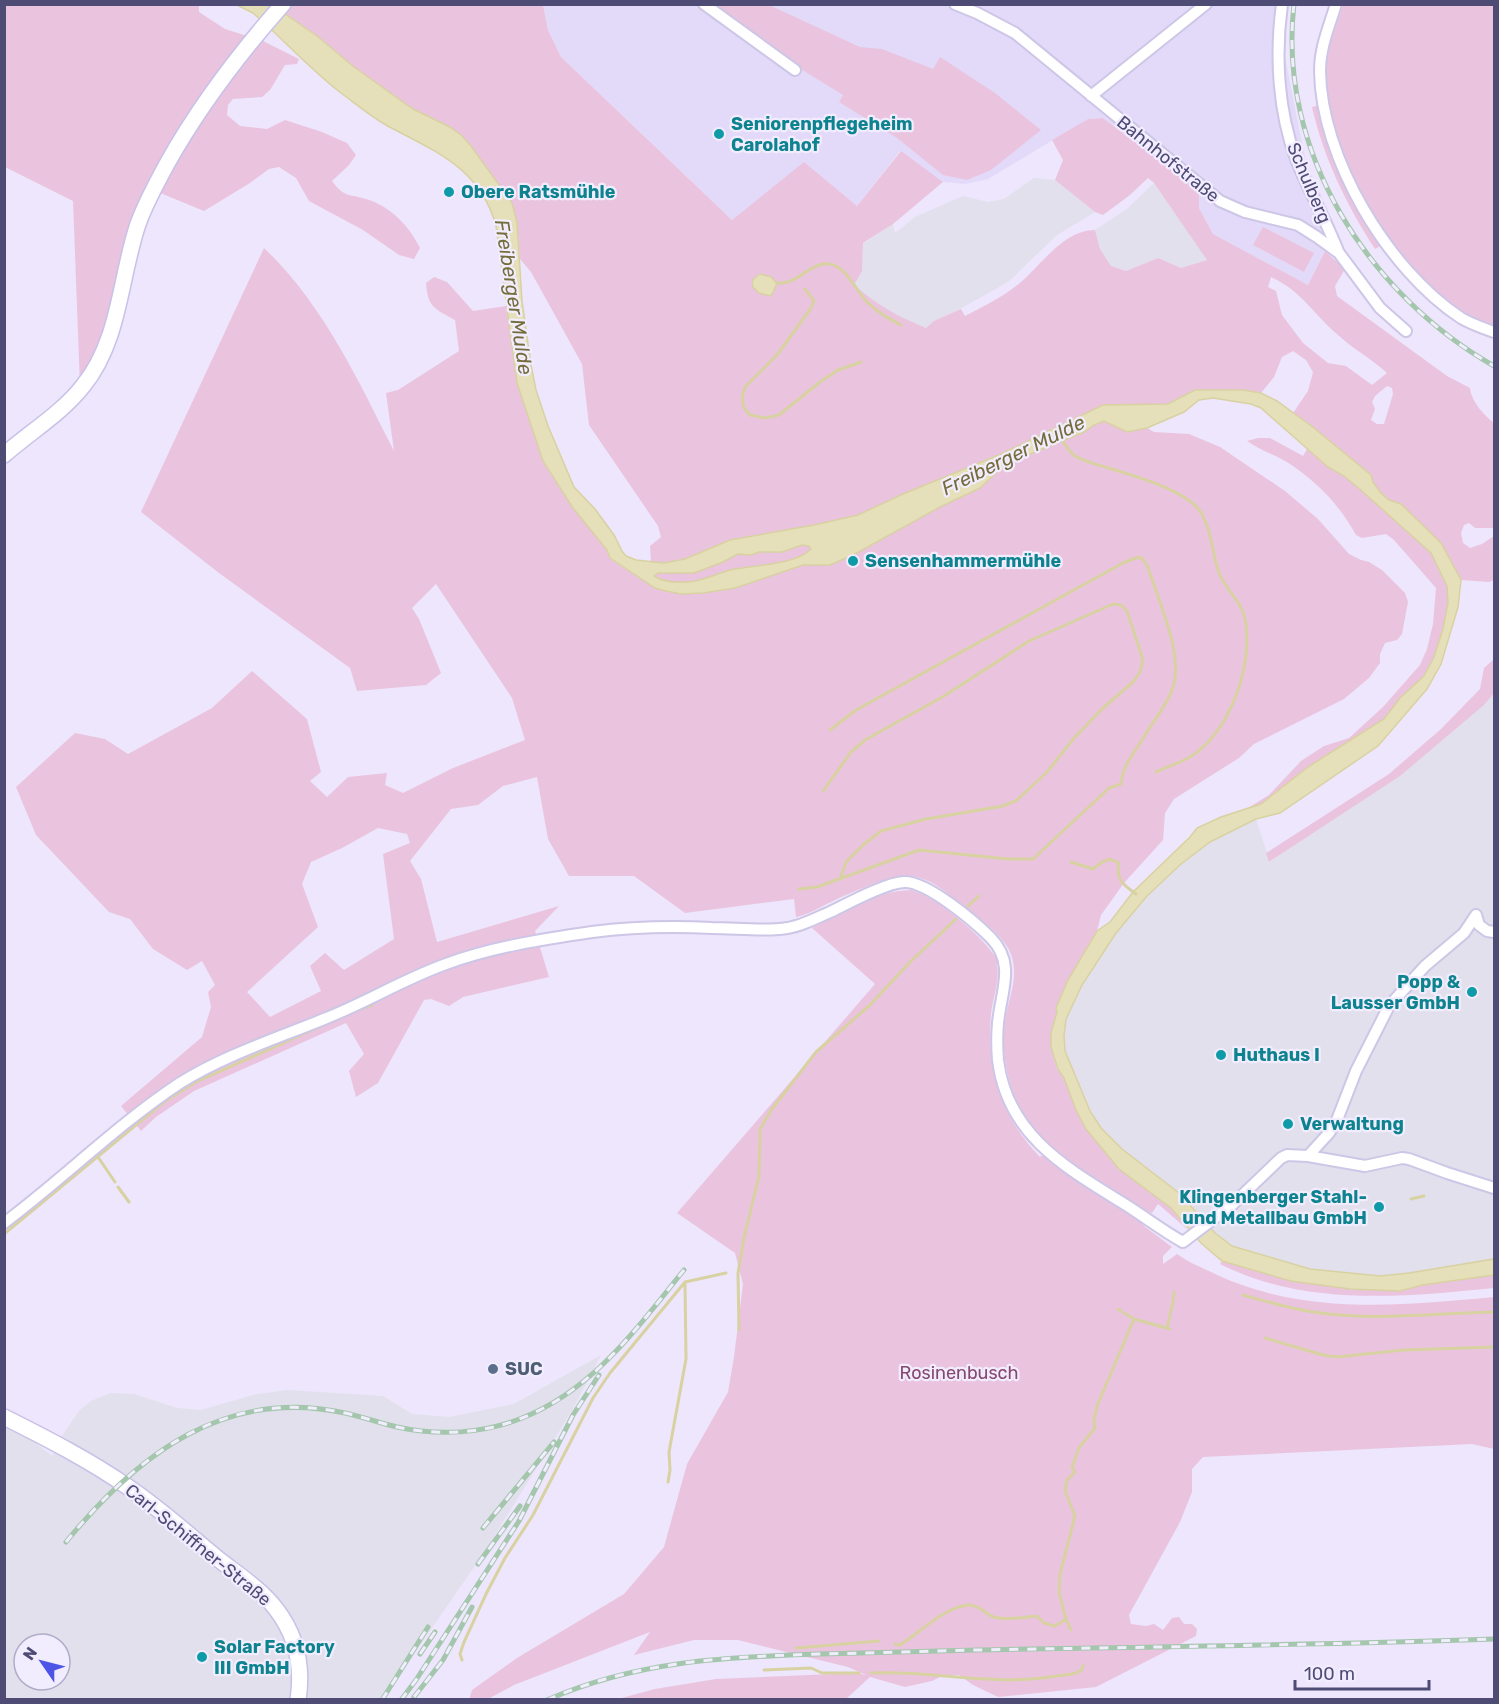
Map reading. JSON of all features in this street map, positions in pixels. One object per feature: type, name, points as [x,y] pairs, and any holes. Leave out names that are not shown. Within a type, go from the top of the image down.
[{"type":"main road","points":[[4,455],[69,402],[96,368],[107,342],[138,224],[146,204],[181,138],[224,75],[283,4]]},
{"type":"main road","name":"Carl-Schiffner-Straße","points":[[4,1417],[50,1440],[125,1485],[153,1505],[267,1600],[275,1608],[294,1640],[301,1675],[298,1700]]},
{"type":"street","points":[[704,4],[795,70]]},
{"type":"street","name":"Bahnhofstraße","points":[[955,4],[1015,33],[1220,201],[1238,210],[1298,225],[1339,253],[1380,308],[1406,331]]},
{"type":"street","points":[[1091,96],[1206,4]]},
{"type":"street","name":"Schulberg","points":[[1282,4],[1278,59],[1282,109],[1295,157],[1339,253]]},
{"type":"street","points":[[1336,4],[1323,46],[1320,81],[1332,140],[1350,184],[1387,244],[1418,280],[1460,317],[1494,332]]},
{"type":"street","points":[[4,1222],[40,1196],[132,1119],[182,1082],[240,1051],[327,1018],[445,964],[476,954],[556,937],[598,931],[665,927],[777,930],[796,927],[882,888],[904,882],[921,885],[932,891],[991,939],[1002,952],[1007,975],[998,1022],[998,1056],[1010,1102],[1029,1132],[1055,1159],[1183,1242],[1232,1205],[1281,1158],[1287,1155],[1308,1156],[1365,1166],[1402,1158],[1409,1159],[1424,1162],[1447,1173],[1494,1188]]},
{"type":"street","points":[[1308,1156],[1329,1133],[1337,1120],[1356,1071],[1389,1006],[1425,966],[1464,933],[1476,915],[1479,926],[1494,932]]},
{"type":"shaded area","points":[[543,5],[1287,5],[1284,52],[1301,138],[1307,165],[1336,228],[1308,285],[1213,234],[1199,208],[1199,191],[1103,118],[1088,119],[988,179],[965,184],[943,182],[900,151],[857,206],[804,163],[732,220],[561,57],[548,30]]},
{"type":"shaded area","points":[[1034,178],[1055,180],[1095,212],[1057,235],[1008,282],[926,328],[899,317],[875,303],[854,285],[862,271],[863,244],[893,224],[895,233],[915,217],[963,196],[988,202],[1004,199]]},
{"type":"shaded area","points":[[1154,183],[1207,260],[1181,268],[1158,258],[1126,271],[1111,266],[1100,249],[1095,230],[1127,209]]},
{"type":"shaded area","points":[[1494,693],[1494,1259],[1380,1276],[1310,1269],[1232,1246],[1215,1233],[1179,1193],[1122,1149],[1094,1120],[1065,1051],[1066,1019],[1082,985],[1116,933],[1147,896],[1181,864],[1210,842],[1256,819],[1270,862],[1484,705]]},
{"type":"shaded area","points":[[601,1355],[573,1409],[485,1551],[383,1699],[5,1699],[4,1423],[24,1434],[52,1456],[79,1411],[91,1401],[111,1393],[134,1394],[177,1408],[201,1410],[253,1395],[287,1390],[383,1396],[412,1414],[449,1417],[514,1404]]},
{"type":"green space","points":[[4,5],[199,5],[199,12],[225,29],[263,41],[299,59],[297,64],[285,65],[270,90],[262,97],[233,99],[228,105],[227,115],[240,126],[267,129],[285,120],[347,143],[356,155],[332,181],[344,193],[377,203],[399,219],[411,232],[420,248],[414,259],[399,255],[363,230],[309,201],[296,178],[279,167],[269,169],[204,211],[148,188],[102,343],[80,386],[73,201],[5,167]]},
{"type":"green space","points":[[272,5],[543,5],[548,30],[561,57],[732,220],[804,162],[857,206],[901,151],[943,182],[893,224],[863,243],[862,271],[854,285],[888,310],[926,328],[934,321],[961,309],[965,316],[1001,296],[1021,282],[1054,249],[1084,231],[1095,230],[1100,249],[1111,266],[1126,271],[1158,258],[1181,268],[1207,260],[1154,183],[1148,178],[1103,215],[1095,212],[1055,180],[1063,160],[1052,140],[1088,119],[1103,118],[1199,191],[1199,208],[1213,234],[1308,285],[1325,251],[1345,269],[1335,286],[1337,296],[1447,376],[1470,388],[1475,403],[1494,423],[1494,533],[1493,528],[1475,528],[1469,523],[1464,525],[1461,533],[1463,543],[1470,548],[1494,536],[1494,580],[1489,582],[1461,580],[1441,543],[1401,504],[1389,500],[1380,492],[1371,475],[1293,413],[1308,391],[1313,372],[1306,360],[1293,351],[1282,357],[1274,377],[1261,393],[1243,390],[1181,398],[1168,404],[1103,405],[999,455],[858,515],[730,540],[685,559],[664,563],[651,562],[650,546],[661,537],[658,526],[589,425],[582,364],[531,272],[520,259],[517,223],[512,203],[462,136],[413,109],[354,67],[317,36]],"holes":[[[1271,277],[1291,289],[1329,327],[1387,373],[1372,385],[1346,366],[1328,363],[1303,343],[1282,315],[1276,291],[1268,287]],[[1387,386],[1392,388],[1393,394],[1384,424],[1377,424],[1371,420],[1375,409],[1372,402],[1375,396]]]},
{"type":"green space","points":[[711,5],[769,5],[860,47],[882,49],[933,69],[940,57],[995,93],[1041,130],[991,170],[967,180],[943,175],[897,138],[839,102],[843,95],[791,63]]},
{"type":"green space","points":[[1343,5],[1494,5],[1494,339],[1472,327],[1384,244],[1375,249],[1337,181],[1312,107],[1328,103],[1323,65]]},
{"type":"green space","points":[[1263,227],[1314,253],[1304,272],[1253,245]]},
{"type":"green space","points":[[264,248],[285,270],[322,318],[353,370],[394,451],[386,393],[398,390],[459,351],[455,320],[433,306],[428,298],[426,283],[434,277],[447,282],[473,311],[506,306],[517,383],[543,461],[573,508],[607,550],[610,559],[655,588],[681,594],[735,588],[803,565],[830,565],[980,488],[997,472],[1018,459],[1084,432],[1104,421],[1127,432],[1147,428],[1154,432],[1189,434],[1220,447],[1285,491],[1318,519],[1349,554],[1382,570],[1405,593],[1408,602],[1402,634],[1397,640],[1385,643],[1380,654],[1380,663],[1369,678],[1344,699],[1254,744],[1239,758],[1174,799],[1165,813],[1163,840],[1124,883],[1101,915],[1097,931],[1068,980],[1051,1033],[1051,1047],[1057,1069],[1064,1078],[1076,1110],[1086,1129],[1119,1169],[1171,1208],[1187,1229],[1158,1204],[1152,1213],[1149,1212],[1079,1170],[1047,1144],[1033,1129],[1017,1102],[1005,1060],[1005,1018],[1014,978],[1012,958],[998,935],[937,886],[915,877],[897,877],[865,887],[796,917],[794,899],[685,913],[634,876],[569,876],[548,839],[537,777],[503,786],[478,805],[451,809],[410,861],[421,879],[437,942],[559,906],[535,931],[549,977],[463,997],[449,1006],[431,999],[424,1000],[378,1083],[356,1097],[349,1071],[364,1054],[346,1023],[194,1091],[156,1117],[141,1131],[121,1106],[202,1037],[211,1007],[208,992],[215,985],[202,961],[187,970],[153,949],[130,919],[109,912],[36,835],[16,787],[75,733],[105,739],[128,754],[212,708],[252,671],[307,719],[321,772],[310,781],[327,797],[348,777],[387,773],[385,785],[403,793],[453,768],[525,740],[512,698],[436,584],[412,608],[419,619],[441,673],[426,685],[357,691],[350,668],[219,573],[141,512]],"holes":[[[378,828],[407,834],[410,843],[383,854],[394,939],[344,970],[325,953],[310,966],[321,991],[270,1017],[247,992],[318,927],[302,884],[311,862]]]},
{"type":"green space","points":[[1270,438],[1303,456],[1307,449],[1362,491],[1431,553],[1447,586],[1448,603],[1434,657],[1424,676],[1400,698],[1385,719],[1308,767],[1261,804],[1245,810],[1269,795],[1301,761],[1324,746],[1349,738],[1383,707],[1420,665],[1427,649],[1433,624],[1436,588],[1394,540],[1386,534],[1362,538],[1356,535],[1336,505],[1303,473],[1288,462],[1247,441]]},
{"type":"green space","points":[[802,545],[809,546],[811,549],[795,558],[773,564],[730,570],[699,580],[673,582],[653,576],[658,573],[694,573],[738,554],[782,552]]},
{"type":"green space","points":[[1494,659],[1494,693],[1484,705],[1400,776],[1269,862],[1266,853],[1389,774],[1441,729],[1480,689],[1484,668]]},
{"type":"green space","name":"Rosinenbusch","points":[[911,890],[934,901],[960,920],[984,943],[999,963],[997,964],[997,983],[991,1014],[991,1054],[999,1091],[1015,1126],[1040,1157],[1042,1155],[1068,1175],[1143,1222],[1144,1226],[1172,1247],[1163,1256],[1163,1264],[1177,1254],[1197,1266],[1243,1285],[1278,1295],[1313,1301],[1385,1305],[1494,1297],[1494,1449],[1472,1444],[1203,1457],[1192,1469],[1192,1492],[1180,1522],[1129,1615],[1131,1624],[1146,1626],[1154,1624],[1163,1630],[1172,1618],[1179,1617],[1184,1624],[1192,1624],[1197,1629],[1196,1636],[1096,1687],[998,1697],[973,1685],[959,1675],[944,1675],[932,1681],[905,1687],[870,1677],[846,1699],[618,1699],[655,1689],[716,1679],[856,1673],[866,1675],[848,1667],[738,1640],[694,1640],[634,1655],[650,1632],[514,1685],[488,1699],[469,1700],[472,1690],[517,1658],[624,1594],[664,1547],[687,1464],[728,1392],[743,1284],[735,1253],[677,1213],[875,984],[812,928],[885,894]]},
{"type":"green space","points":[[1222,1261],[1291,1281],[1350,1289],[1400,1291],[1422,1285],[1494,1275],[1494,1288],[1390,1296],[1320,1293],[1252,1278],[1220,1264]]},
{"type":"water","name":"Freiberger Mulde","points":[[237,5],[272,5],[413,109],[450,127],[471,146],[512,203],[517,223],[522,301],[536,390],[548,426],[574,487],[595,509],[626,556],[636,560],[664,563],[685,559],[730,540],[858,515],[999,455],[1103,405],[1168,404],[1195,390],[1243,390],[1261,393],[1277,401],[1371,475],[1380,492],[1389,500],[1401,504],[1441,543],[1461,580],[1458,607],[1441,664],[1427,689],[1378,746],[1280,813],[1256,819],[1210,842],[1181,864],[1147,896],[1116,933],[1082,985],[1066,1019],[1065,1051],[1090,1111],[1101,1128],[1122,1149],[1179,1193],[1215,1233],[1232,1246],[1310,1269],[1380,1276],[1494,1259],[1494,1275],[1422,1285],[1400,1291],[1350,1289],[1291,1281],[1222,1261],[1201,1243],[1171,1208],[1119,1169],[1086,1129],[1058,1069],[1051,1047],[1056,1008],[1068,980],[1097,931],[1110,922],[1133,892],[1197,828],[1221,817],[1261,804],[1308,767],[1384,719],[1400,698],[1424,676],[1434,657],[1448,603],[1447,586],[1431,553],[1362,491],[1344,476],[1328,467],[1261,408],[1251,404],[1213,398],[1199,400],[1184,412],[1147,428],[1127,432],[1104,421],[1094,425],[1084,432],[1018,459],[997,472],[980,488],[830,565],[803,565],[735,588],[703,593],[681,594],[655,588],[610,558],[607,550],[573,508],[543,461],[517,383],[496,226],[489,206],[479,189],[453,163],[380,121],[341,93],[253,13]],"holes":[[[802,545],[809,546],[811,549],[795,558],[773,564],[730,570],[695,581],[673,582],[654,576],[658,573],[694,573],[738,554],[782,552]]]},
{"type":"water","points":[[760,274],[771,277],[777,283],[770,296],[759,293],[753,287],[754,279]]},
{"type":"waterway","points":[[777,283],[790,281],[817,266],[830,264],[843,271],[871,306],[901,325]]},
{"type":"waterway","points":[[805,289],[814,301],[811,308],[777,355],[745,387],[742,397],[744,408],[750,415],[765,418],[779,415],[838,370],[861,362]]},
{"type":"waterway","name":"Freiberger Mulde","points":[[1060,438],[1079,458],[1161,485],[1190,501],[1203,516],[1220,575],[1238,602],[1245,619],[1246,656],[1236,696],[1227,715],[1217,732],[1204,746],[1190,757],[1156,772]]},
{"type":"waterway","points":[[799,889],[817,887],[919,850],[1008,859],[1033,859],[1109,788],[1121,784],[1127,764],[1168,700],[1175,674],[1173,644],[1148,567],[1143,559],[1138,557],[1123,563],[856,710],[830,730]]},
{"type":"waterway","points":[[823,791],[851,752],[865,740],[944,696],[1029,641],[1113,604],[1121,605],[1127,611],[1143,660],[1140,672],[1133,682],[1075,737],[1047,772],[1017,800],[1003,806],[926,819],[881,831],[846,862],[840,879]]},
{"type":"waterway","points":[[1071,862],[1093,869],[1110,859],[1119,863],[1119,878],[1136,894]]},
{"type":"waterway","points":[[968,906],[979,896]]},
{"type":"waterway","points":[[739,1330],[738,1273],[759,1176],[760,1129],[772,1109],[816,1052],[870,1005],[910,962],[956,919]]},
{"type":"waterway","points":[[352,1012],[372,1005]]},
{"type":"waterway","points":[[4,1234],[165,1101],[196,1082],[330,1022]]},
{"type":"waterway","points":[[98,1157],[115,1182]]},
{"type":"waterway","points":[[118,1187],[129,1202]]},
{"type":"waterway","points":[[1411,1199],[1424,1196]]},
{"type":"waterway","points":[[462,1660],[460,1654],[464,1642],[486,1594],[505,1558],[533,1515],[593,1398],[610,1373],[685,1282],[726,1273]]},
{"type":"waterway","points":[[668,1482],[669,1452],[686,1359],[685,1282]]},
{"type":"waterway","points":[[1167,1328],[1174,1292]]},
{"type":"waterway","points":[[1243,1295],[1307,1311],[1349,1316],[1494,1312]]},
{"type":"waterway","points":[[1124,1313],[1134,1319],[1170,1329]]},
{"type":"waterway","points":[[895,1644],[900,1645],[951,1610],[969,1605],[976,1606],[991,1616],[999,1618],[1037,1616],[1044,1623],[1055,1626],[1066,1619],[1059,1592],[1060,1574],[1075,1516],[1065,1491],[1067,1480],[1075,1472],[1072,1467],[1079,1448],[1095,1428],[1097,1406],[1134,1319]]},
{"type":"waterway","points":[[1265,1338],[1337,1357],[1404,1350],[1494,1347]]},
{"type":"waterway","points":[[1066,1619],[1071,1630]]},
{"type":"waterway","points":[[796,1648],[879,1641]]},
{"type":"waterway","points":[[871,1673],[1010,1680],[1073,1674],[1082,1670],[1083,1665]]},
{"type":"waterway","points":[[764,1670],[811,1668],[822,1673],[859,1673]]},
{"type":"railway","points":[[1294,4],[1293,59],[1300,113],[1317,165],[1341,214],[1371,259],[1408,300],[1449,336],[1494,366]]},
{"type":"railway","points":[[66,1542],[123,1481],[154,1456],[188,1435],[223,1419],[261,1410],[302,1407],[345,1413],[413,1430],[460,1432],[492,1427],[522,1418],[571,1391],[592,1374],[631,1335],[684,1270]]},
{"type":"railway","points":[[401,1700],[519,1521],[573,1415],[599,1375]]},
{"type":"railway","points":[[483,1528],[554,1442]]},
{"type":"railway","points":[[478,1564],[520,1506]]},
{"type":"railway","points":[[414,1697],[443,1660],[472,1607]]},
{"type":"railway","points":[[382,1700],[428,1627]]},
{"type":"railway","points":[[420,1654],[435,1632]]},
{"type":"railway","points":[[547,1700],[580,1687],[647,1669],[749,1657],[957,1650],[1494,1639]]},
{"type":"place","name":"Seniorenpflegeheim Carolahof","points":[[719,134]]},
{"type":"place","name":"Obere Ratsmühle","points":[[449,192]]},
{"type":"place","name":"Sensenhammermühle","points":[[853,561]]},
{"type":"place","name":"Popp & Lausser GmbH","points":[[1472,992]]},
{"type":"place","name":"Huthaus I","points":[[1221,1055]]},
{"type":"place","name":"Verwaltung","points":[[1288,1124]]},
{"type":"place","name":"Klingenberger Stahl- und Metallbau GmbH","points":[[1379,1207]]},
{"type":"place","name":"SUC","points":[[493,1369]]},
{"type":"place","name":"Solar Factory III GmbH","points":[[202,1657]]}]
